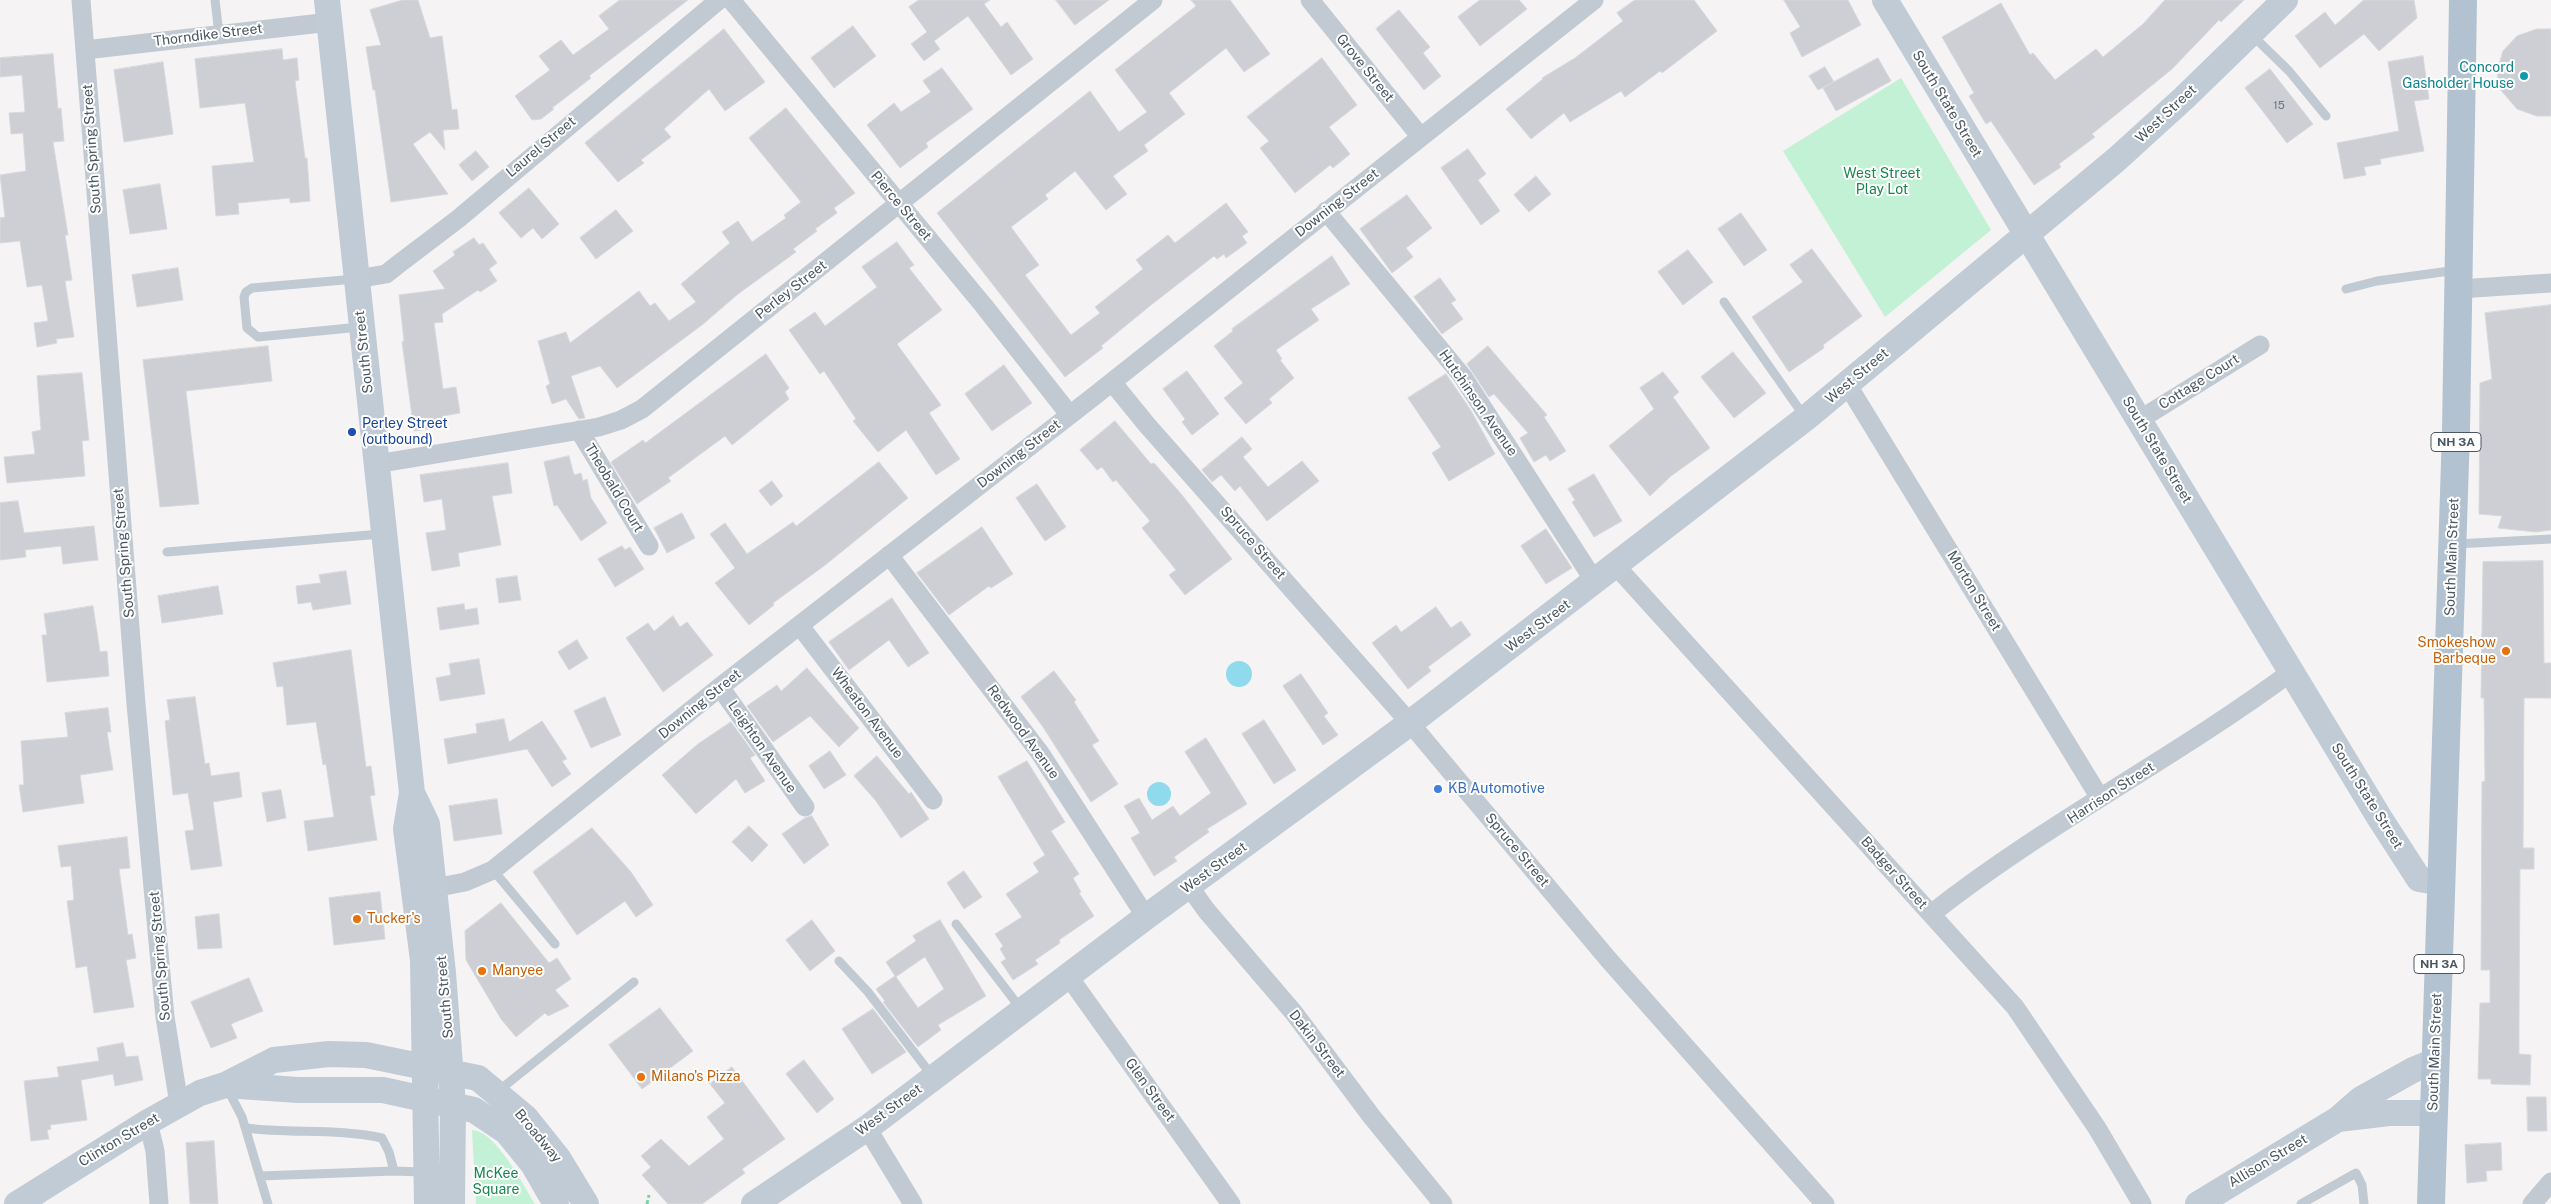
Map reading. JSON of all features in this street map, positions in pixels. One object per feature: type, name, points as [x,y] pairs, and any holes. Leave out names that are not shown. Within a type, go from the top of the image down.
[{"type":"main road","name":"South Main Street","points":[[2431,1204],[2432,1113],[2442,883],[2453,544],[2460,279],[2463,0]]},
{"type":"street","name":"South Spring Street","points":[[81,0],[136,704],[165,1017],[179,1104]]},
{"type":"street","name":"Laurel Street","points":[[356,279],[386,274],[400,264],[458,219],[719,0]]},
{"type":"street","name":"Pierce Street","points":[[731,0],[984,306],[1070,414]]},
{"type":"street","name":"Perley Street","points":[[376,464],[579,430],[621,420],[642,409],[1153,0]]},
{"type":"street","name":"Grove Street","points":[[1310,0],[1420,136]]},
{"type":"street","name":"Downing Street","points":[[434,888],[465,882],[494,870],[720,687],[1112,382],[1594,0]]},
{"type":"street","name":"South State Street","points":[[1885,0],[2291,672],[2419,879],[2442,883]]},
{"type":"street","name":"West Street","points":[[754,1204],[867,1128],[1146,917],[1410,723],[1806,418],[2117,159],[2285,0]]},
{"type":"street","name":"Thorndike Street","points":[[85,50],[219,34],[331,6]]},
{"type":"street","name":"South Street","points":[[331,6],[356,279],[412,793],[406,829],[423,960],[427,1204]]},
{"type":"street","name":"Hutchinson Avenue","points":[[1326,211],[1463,377],[1595,582]]},
{"type":"street","points":[[2460,279],[2551,284]]},
{"type":"street","name":"Cottage Court","points":[[2139,420],[2260,345]]},
{"type":"street","name":"Spruce Street","points":[[1112,382],[1147,425],[1410,723],[1608,959],[1825,1204]]},
{"type":"street","name":"Morton Street","points":[[1847,384],[2100,798]]},
{"type":"street","name":"Theobald Court","points":[[579,430],[650,546]]},
{"type":"street","name":"Redwood Avenue","points":[[888,555],[1040,753],[1146,917]]},
{"type":"street","name":"Badger Street","points":[[1616,566],[2015,1007],[2097,1128],[2142,1204]]},
{"type":"street","name":"Wheaton Avenue","points":[[800,626],[933,800]]},
{"type":"street","name":"Harrison Street","points":[[1931,914],[1983,873],[2227,719],[2291,672]]},
{"type":"street","name":"Leighton Avenue","points":[[720,687],[805,807]]},
{"type":"street","name":"South Street","points":[[412,793],[427,824],[444,973],[453,1105],[452,1204]]},
{"type":"street","name":"Dakin Street","points":[[1189,886],[1206,910],[1294,1013],[1372,1117],[1443,1204]]},
{"type":"street","name":"Glen Street","points":[[1069,977],[1231,1204]]},
{"type":"street","name":"Clinton Street","points":[[17,1204],[179,1104],[200,1093],[226,1085],[274,1060],[329,1054],[366,1055],[450,1072]]},
{"type":"street","name":"Allison Street","points":[[2198,1204],[2338,1119],[2361,1099],[2413,1070],[2435,1061]]},
{"type":"street","name":"Broadway","points":[[450,1072],[478,1078],[526,1118],[558,1158],[586,1204]]},
{"type":"street","name":"Clinton Street","points":[[226,1085],[298,1090],[383,1090],[425,1101]]},
{"type":"street","name":"Broadway","points":[[425,1101],[474,1110],[507,1132],[532,1164],[556,1204]]},
{"type":"street","name":"Allison Street","points":[[2338,1119],[2389,1113],[2432,1113]]},
{"type":"street","points":[[148,1122],[155,1152],[159,1204]]},
{"type":"street","points":[[867,1128],[913,1204]]},
{"type":"street","points":[[2532,1204],[2551,1182]]},
{"type":"lane","points":[[215,0],[219,34]]},
{"type":"lane","points":[[2251,34],[2289,71],[2326,116]]},
{"type":"lane","points":[[356,279],[252,288],[246,292],[244,297],[247,328],[258,337],[361,327]]},
{"type":"lane","points":[[2346,289],[2377,281],[2460,279]]},
{"type":"lane","points":[[1724,302],[1806,418]]},
{"type":"lane","points":[[167,552],[384,533]]},
{"type":"lane","points":[[2453,544],[2551,539]]},
{"type":"lane","points":[[494,870],[555,944]]},
{"type":"lane","points":[[956,924],[1023,1011]]},
{"type":"lane","points":[[839,961],[868,992],[934,1078]]},
{"type":"lane","points":[[497,1092],[634,982]]},
{"type":"lane","points":[[226,1085],[246,1128],[268,1204]]},
{"type":"lane","points":[[246,1128],[274,1132],[366,1134],[382,1138],[390,1152],[394,1171]]},
{"type":"lane","points":[[260,1176],[394,1171],[426,1172]]},
{"type":"lane","points":[[2301,1204],[2356,1173],[2362,1185],[2364,1204]]},
{"type":"path","points":[[647,1204],[649,1195]]},
{"type":"green space","name":"West Street Play Lot","points":[[1901,78],[1991,230],[1885,317],[1783,151]]},
{"type":"green space","name":"McKee Square","points":[[472,1130],[481,1132],[499,1149],[508,1160],[535,1204],[476,1204]]},
{"type":"water","points":[[1239,661],[1249,664],[1252,674],[1249,684],[1239,687],[1229,684],[1226,674],[1229,664]]},
{"type":"water","points":[[1159,782],[1168,785],[1171,794],[1168,803],[1159,806],[1150,803],[1147,794],[1150,785]]},
{"type":"building","points":[[403,0],[418,0],[430,38],[442,36],[452,110],[457,109],[459,129],[443,130],[445,150],[430,132],[413,144],[448,194],[391,202],[375,90],[373,90],[366,47],[381,45],[370,10]]},
{"type":"building","points":[[620,0],[688,0],[589,76],[591,78],[552,108],[554,109],[541,119],[532,120],[515,96],[550,70],[539,56],[561,40],[573,55],[609,29],[599,16]]},
{"type":"building","points":[[919,0],[990,0],[984,4],[1001,27],[1007,22],[1033,59],[1011,75],[968,16],[934,41],[940,49],[924,61],[911,44],[927,32],[909,7]]},
{"type":"building","points":[[1056,0],[1109,0],[1075,25]]},
{"type":"building","points":[[1191,0],[1230,0],[1270,54],[1244,72],[1226,48],[1169,93],[1185,114],[1144,145],[1148,151],[1113,176],[1127,194],[1106,210],[1075,171],[1045,195],[1048,199],[1011,227],[1039,265],[1025,275],[1071,335],[1100,313],[1095,307],[1143,269],[1136,260],[1168,235],[1175,243],[1226,203],[1248,232],[1242,236],[1247,243],[1226,258],[1224,254],[1217,259],[1214,256],[1151,305],[1101,346],[1103,348],[1065,377],[937,213],[1090,91],[1119,132],[1147,112],[1115,70],[1196,6]]},
{"type":"building","points":[[1480,0],[1519,0],[1527,9],[1480,46],[1458,17]]},
{"type":"building","points":[[1635,0],[1694,0],[1717,31],[1662,73],[1660,71],[1625,97],[1621,91],[1570,122],[1564,113],[1531,139],[1506,109],[1542,78],[1575,58],[1623,21],[1617,13]]},
{"type":"building","points":[[1784,0],[1848,0],[1861,25],[1802,57],[1790,33],[1800,27]]},
{"type":"building","points":[[2165,0],[2244,0],[2221,22],[2219,20],[2172,69],[2092,134],[2095,137],[2059,164],[2061,167],[2034,185],[1991,121],[1986,124],[1969,96],[1974,93],[1942,37],[2001,3],[2030,55],[2033,53],[2055,80],[2096,49],[2103,57],[2143,24]]},
{"type":"building","points":[[2364,0],[2414,0],[2417,18],[2379,51],[2364,34],[2320,68],[2295,36],[2325,12],[2335,25]]},
{"type":"building","points":[[1399,10],[1430,47],[1423,53],[1441,76],[1424,90],[1376,29]]},
{"type":"building","points":[[853,26],[876,56],[834,88],[811,58]]},
{"type":"building","points":[[724,29],[765,82],[725,111],[709,89],[664,129],[671,137],[641,160],[644,163],[618,182],[585,143]]},
{"type":"building","name":"Concord Gasholder House","points":[[2537,29],[2551,29],[2551,116],[2537,116],[2517,109],[2499,88],[2497,71],[2503,51],[2517,36]]},
{"type":"building","points":[[282,49],[283,60],[297,58],[299,80],[295,81],[305,158],[307,158],[310,201],[290,203],[290,198],[238,203],[239,214],[216,216],[212,166],[254,162],[245,103],[200,108],[195,59]]},
{"type":"building","points":[[53,54],[58,109],[61,108],[64,141],[53,142],[68,235],[65,235],[72,280],[65,281],[74,337],[56,339],[57,343],[37,347],[34,323],[48,321],[42,285],[27,287],[20,241],[0,243],[0,218],[5,217],[0,175],[26,171],[23,133],[11,134],[9,113],[25,112],[22,75],[0,77],[0,58]]},
{"type":"building","points":[[2423,56],[2429,99],[2414,101],[2424,151],[2380,159],[2381,164],[2364,167],[2366,175],[2344,179],[2337,143],[2399,131],[2388,62]]},
{"type":"building","points":[[1322,58],[1357,105],[1329,127],[1350,154],[1333,168],[1330,165],[1295,193],[1260,148],[1269,141],[1247,117]]},
{"type":"building","points":[[1878,58],[1891,81],[1836,111],[1823,88]]},
{"type":"building","points":[[163,62],[173,134],[124,142],[114,70]]},
{"type":"building","points":[[1825,67],[1834,82],[1818,90],[1809,76]]},
{"type":"building","points":[[942,68],[973,109],[926,143],[928,147],[900,168],[867,125],[894,103],[901,112],[931,92],[923,81]]},
{"type":"building","points":[[2270,69],[2313,124],[2287,143],[2245,88]]},
{"type":"building","points":[[786,108],[855,193],[834,208],[837,213],[815,229],[817,231],[793,249],[796,252],[738,294],[702,325],[617,388],[600,366],[571,376],[585,418],[579,419],[566,399],[552,404],[546,386],[550,384],[538,341],[566,332],[570,343],[639,291],[650,306],[655,303],[669,321],[696,302],[681,284],[730,243],[722,232],[738,221],[752,242],[786,218],[784,215],[801,202],[749,138]]},
{"type":"building","points":[[1468,149],[1486,174],[1478,180],[1500,211],[1481,225],[1441,168]]},
{"type":"building","points":[[476,151],[489,167],[472,181],[459,165]]},
{"type":"building","points":[[1536,176],[1551,194],[1529,212],[1514,195]]},
{"type":"building","points":[[160,184],[167,229],[130,234],[123,190]]},
{"type":"building","points":[[529,188],[559,224],[542,239],[533,228],[521,238],[499,213]]},
{"type":"building","points":[[1407,195],[1432,228],[1406,248],[1413,257],[1392,273],[1360,229]]},
{"type":"building","points":[[616,210],[633,231],[596,259],[580,238]]},
{"type":"building","points":[[1741,213],[1767,250],[1744,266],[1718,229]]},
{"type":"building","points":[[474,238],[479,245],[483,243],[497,263],[489,269],[497,281],[480,292],[478,290],[442,314],[443,322],[434,323],[443,389],[456,387],[460,413],[443,416],[445,427],[414,431],[402,342],[404,341],[399,295],[445,289],[433,271],[455,255],[453,252]]},
{"type":"building","points":[[897,242],[914,265],[909,268],[942,310],[897,344],[941,405],[929,413],[960,459],[936,475],[906,430],[878,452],[853,421],[856,419],[824,371],[820,374],[789,330],[815,312],[825,326],[877,287],[862,267]]},
{"type":"building","points":[[1812,249],[1862,316],[1823,345],[1824,348],[1789,372],[1752,317],[1803,282],[1790,265]]},
{"type":"building","points":[[1688,250],[1713,282],[1683,305],[1658,272]]},
{"type":"building","points":[[1332,256],[1350,284],[1311,309],[1319,320],[1276,350],[1282,359],[1280,360],[1294,378],[1269,399],[1272,403],[1246,424],[1224,398],[1243,383],[1214,346],[1233,331],[1232,329]]},
{"type":"building","points":[[178,268],[183,300],[137,307],[132,275]]},
{"type":"building","points":[[1440,278],[1456,300],[1451,303],[1463,319],[1442,334],[1414,297]]},
{"type":"building","points":[[2551,305],[2551,530],[2536,532],[2498,528],[2502,516],[2479,514],[2480,383],[2492,379],[2485,313]]},
{"type":"building","points":[[268,346],[272,381],[186,391],[199,504],[160,507],[143,360]]},
{"type":"building","points":[[1488,346],[1547,415],[1544,417],[1566,451],[1550,461],[1546,455],[1534,462],[1520,438],[1528,433],[1494,394],[1489,397],[1467,364]]},
{"type":"building","points":[[1733,352],[1766,393],[1734,418],[1701,377]]},
{"type":"building","points":[[766,354],[789,388],[785,392],[789,399],[732,445],[725,436],[668,478],[671,481],[637,504],[611,462],[643,440],[645,443]]},
{"type":"building","points":[[1004,365],[1032,403],[992,431],[965,394]]},
{"type":"building","points":[[1187,371],[1219,414],[1192,435],[1182,422],[1185,419],[1163,389]]},
{"type":"building","points":[[1663,372],[1679,392],[1673,397],[1710,448],[1671,476],[1650,496],[1609,446],[1654,409],[1640,388]]},
{"type":"building","points":[[82,373],[89,440],[82,441],[85,476],[7,483],[4,457],[35,454],[32,432],[41,430],[37,376]]},
{"type":"building","points":[[1446,374],[1470,409],[1495,454],[1449,481],[1432,453],[1441,447],[1408,398]]},
{"type":"building","points":[[1115,421],[1151,464],[1154,463],[1182,495],[1232,559],[1185,595],[1169,575],[1176,570],[1142,528],[1150,521],[1116,480],[1113,482],[1102,467],[1097,470],[1080,450]]},
{"type":"building","points":[[1242,437],[1252,449],[1243,457],[1268,487],[1302,461],[1319,481],[1267,521],[1240,486],[1235,491],[1221,475],[1212,482],[1202,470]]},
{"type":"building","points":[[569,456],[574,475],[581,473],[583,481],[587,479],[591,498],[607,523],[581,541],[557,505],[554,506],[544,462]]},
{"type":"building","points":[[879,462],[908,498],[824,566],[773,603],[774,605],[749,625],[715,583],[735,568],[710,534],[725,523],[747,554],[793,522],[796,526]]},
{"type":"building","points":[[508,463],[512,493],[492,496],[501,545],[458,553],[460,566],[432,571],[426,533],[446,530],[442,499],[424,502],[420,475]]},
{"type":"building","points":[[1594,474],[1622,521],[1594,537],[1572,502],[1575,500],[1568,489]]},
{"type":"building","points":[[772,481],[783,496],[771,506],[759,491]]},
{"type":"building","points":[[1037,484],[1066,527],[1045,541],[1016,498]]},
{"type":"building","points":[[18,501],[24,533],[94,526],[98,560],[63,564],[61,546],[25,550],[26,557],[0,560],[0,503]]},
{"type":"building","points":[[682,513],[695,538],[667,553],[654,528]]},
{"type":"building","points":[[982,527],[1013,574],[991,588],[989,586],[949,615],[917,573]]},
{"type":"building","points":[[1546,529],[1572,568],[1546,584],[1521,546]]},
{"type":"building","points":[[622,546],[625,550],[630,547],[644,569],[615,587],[598,559]]},
{"type":"building","points":[[2543,561],[2544,663],[2551,663],[2551,698],[2524,698],[2523,848],[2534,848],[2534,869],[2520,869],[2519,1054],[2531,1055],[2530,1085],[2491,1084],[2491,1079],[2478,1079],[2480,1003],[2490,1003],[2490,970],[2481,970],[2482,782],[2485,781],[2484,698],[2481,698],[2483,562]]},
{"type":"building","points":[[346,571],[351,604],[313,610],[311,602],[298,604],[296,586],[321,583],[319,575]]},
{"type":"building","points":[[517,576],[521,600],[499,603],[496,579]]},
{"type":"building","points":[[218,586],[223,614],[162,623],[158,596]]},
{"type":"building","points":[[892,598],[929,653],[908,667],[889,640],[849,670],[829,642]]},
{"type":"building","points":[[464,604],[465,610],[477,608],[479,624],[440,630],[437,608]]},
{"type":"building","points":[[93,606],[100,652],[107,651],[109,676],[47,682],[42,635],[47,635],[44,614]]},
{"type":"building","points":[[1436,607],[1451,628],[1461,621],[1471,635],[1428,667],[1431,671],[1408,689],[1372,643],[1396,625],[1401,632]]},
{"type":"building","points":[[673,616],[680,627],[687,622],[713,655],[663,692],[626,638],[648,623],[654,631]]},
{"type":"building","points":[[577,640],[588,658],[569,670],[558,652]]},
{"type":"building","points":[[351,650],[366,767],[371,766],[375,795],[370,796],[377,840],[308,851],[304,821],[334,817],[326,764],[323,765],[316,722],[287,725],[283,686],[277,687],[273,663]]},
{"type":"building","points":[[479,659],[485,694],[440,701],[436,678],[451,675],[449,664]]},
{"type":"building","points":[[807,668],[859,728],[839,747],[810,716],[773,742],[747,706],[777,685],[781,691]]},
{"type":"building","points":[[1054,671],[1076,700],[1074,702],[1099,741],[1092,745],[1118,784],[1091,802],[1043,727],[1021,697]]},
{"type":"building","points":[[1301,674],[1328,713],[1324,716],[1338,735],[1323,745],[1283,686]]},
{"type":"building","points":[[195,697],[205,764],[209,763],[211,776],[239,772],[242,797],[213,802],[222,866],[191,870],[185,831],[194,830],[188,793],[173,795],[165,721],[170,720],[167,700]]},
{"type":"building","points":[[605,697],[621,735],[591,748],[574,711]]},
{"type":"building","points":[[108,708],[111,732],[107,732],[113,770],[80,775],[84,803],[23,812],[19,785],[24,785],[21,741],[68,737],[65,713]]},
{"type":"building","points":[[504,719],[509,742],[542,721],[567,759],[562,761],[571,774],[552,787],[527,749],[448,764],[444,739],[477,733],[476,724]]},
{"type":"building","points":[[1264,720],[1296,770],[1274,784],[1242,734]]},
{"type":"building","points":[[731,722],[755,755],[750,758],[765,781],[745,793],[736,779],[696,814],[662,775],[698,744]]},
{"type":"building","points":[[1206,738],[1247,804],[1207,829],[1209,832],[1174,857],[1177,861],[1154,876],[1131,838],[1140,833],[1124,806],[1139,798],[1152,820],[1173,806],[1180,816],[1211,793],[1185,752]]},
{"type":"building","points":[[830,751],[846,775],[824,789],[809,766]]},
{"type":"building","points":[[877,756],[909,794],[911,792],[929,819],[901,838],[876,801],[854,776]]},
{"type":"building","points":[[1027,761],[1065,822],[1051,831],[1079,874],[1073,878],[1081,892],[1079,893],[1094,916],[1059,940],[1060,943],[1035,960],[1038,964],[1013,980],[1001,962],[1006,959],[1000,949],[1003,946],[995,934],[1022,917],[1006,894],[1039,872],[1033,863],[1045,855],[998,777]]},
{"type":"building","points":[[281,790],[286,818],[267,822],[262,793]]},
{"type":"building","points":[[497,799],[502,834],[454,841],[449,806]]},
{"type":"building","points":[[812,816],[829,845],[804,864],[782,834],[805,818]]},
{"type":"building","points":[[749,826],[768,845],[752,862],[732,842]]},
{"type":"building","points":[[592,828],[631,872],[653,905],[636,917],[625,901],[577,935],[533,872]]},
{"type":"building","points":[[127,837],[130,868],[119,869],[128,935],[132,934],[136,958],[126,960],[134,1007],[94,1013],[87,966],[76,968],[67,901],[74,900],[71,866],[61,867],[58,846]]},
{"type":"building","points":[[964,871],[982,897],[964,909],[947,883]]},
{"type":"building","name":"Tucker's","points":[[380,892],[385,939],[334,945],[329,898]]},
{"type":"building","points":[[501,903],[549,963],[557,958],[571,979],[555,990],[569,1006],[548,1016],[545,1013],[516,1037],[501,1019],[466,960],[465,931]]},
{"type":"building","points":[[219,914],[222,948],[198,949],[195,917]]},
{"type":"building","points":[[812,920],[835,951],[810,971],[786,940]]},
{"type":"building","points":[[940,920],[986,996],[938,1025],[941,1030],[918,1047],[883,1002],[885,1001],[876,989],[895,976],[886,962],[916,941],[913,936]],"holes":[[[925,957],[944,989],[918,1008],[896,977]]]},
{"type":"building","points":[[249,978],[263,1011],[231,1024],[237,1038],[211,1048],[191,1002]]},
{"type":"building","points":[[660,1008],[693,1051],[642,1089],[609,1045]]},
{"type":"building","points":[[873,1009],[906,1052],[872,1074],[842,1029]]},
{"type":"building","points":[[123,1043],[126,1057],[138,1056],[143,1080],[115,1086],[113,1074],[81,1080],[87,1120],[50,1125],[51,1129],[47,1130],[49,1139],[31,1141],[24,1081],[59,1077],[57,1067],[99,1061],[97,1048]]},
{"type":"building","points":[[804,1060],[834,1099],[817,1113],[786,1074]]},
{"type":"building","points":[[732,1067],[785,1139],[742,1169],[745,1173],[702,1204],[668,1204],[642,1175],[651,1167],[641,1156],[661,1139],[689,1166],[724,1139],[707,1117],[725,1103],[710,1084]]},
{"type":"building","points":[[2527,1097],[2546,1097],[2547,1131],[2528,1131]]},
{"type":"building","points":[[214,1141],[218,1204],[190,1204],[186,1143]]},
{"type":"building","points":[[2501,1143],[2502,1170],[2486,1171],[2487,1181],[2467,1183],[2465,1145]]},
{"type":"place","name":"Concord Gasholder House","points":[[2524,76]]},
{"type":"place","name":"Perley Street (outbound)","points":[[352,432]]},
{"type":"place","name":"Smokeshow Barbeque","points":[[2506,651]]},
{"type":"place","name":"KB Automotive","points":[[1438,789]]},
{"type":"place","name":"Tucker's","points":[[357,919]]},
{"type":"place","name":"Manyee","points":[[482,971]]},
{"type":"place","name":"Milano's Pizza","points":[[641,1077]]}]
